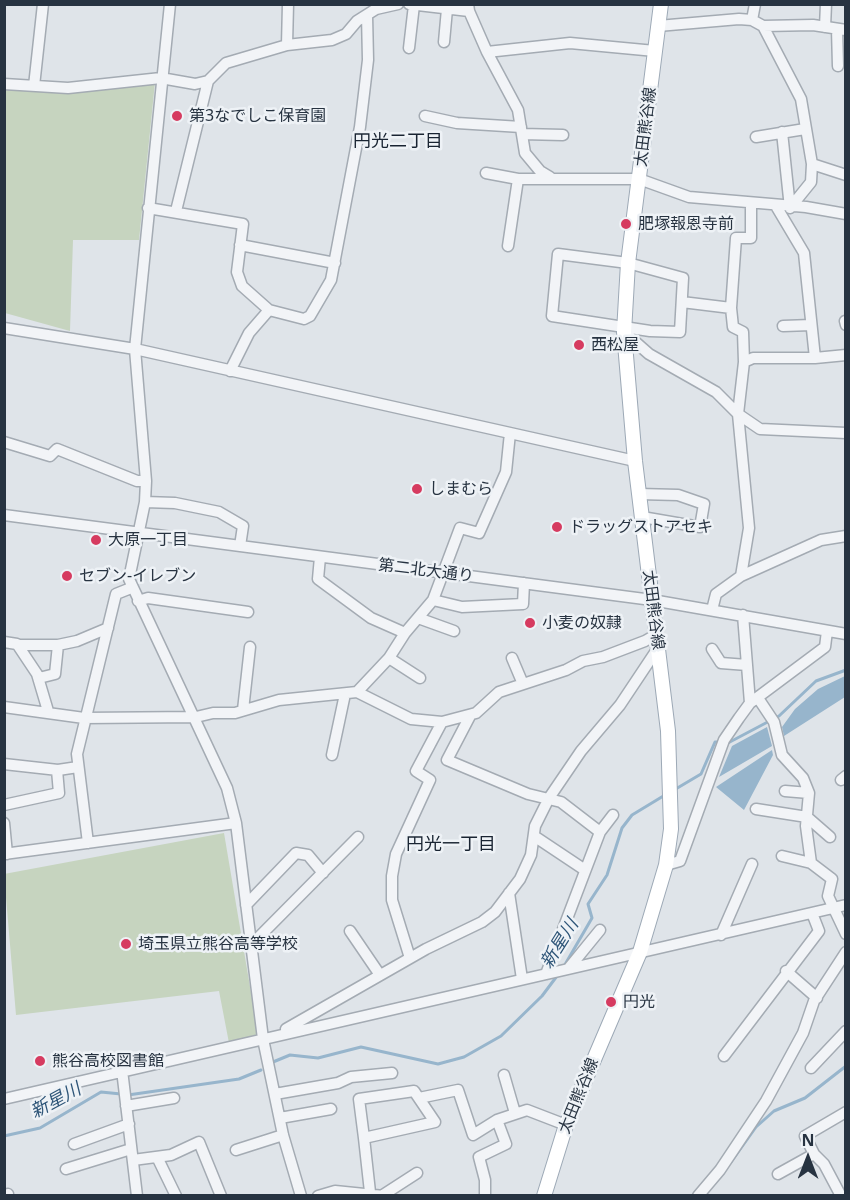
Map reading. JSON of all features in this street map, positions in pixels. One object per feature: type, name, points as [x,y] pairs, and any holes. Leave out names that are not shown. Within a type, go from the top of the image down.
[{"type":"main road","name":"太田熊谷線","points":[[544,1196],[566,1125],[640,952],[666,865],[672,778],[635,461],[624,328],[628,263],[661,4]]},
{"type":"street","points":[[34,86],[43,4]]},
{"type":"street","points":[[170,4],[135,349],[146,481],[145,502],[129,569],[131,588],[196,717],[227,788],[236,823],[263,1039],[283,1136],[301,1196]]},
{"type":"street","points":[[287,45],[288,4]]},
{"type":"street","points":[[177,211],[208,81],[226,63],[287,45],[332,39],[346,34],[357,21],[376,9],[398,4]]},
{"type":"street","points":[[409,4],[447,9],[468,8],[487,52],[518,110],[525,153],[540,171],[550,178]]},
{"type":"street","points":[[752,20],[755,4]]},
{"type":"street","points":[[825,27],[826,4]]},
{"type":"street","points":[[409,48],[414,5]]},
{"type":"street","points":[[444,42],[447,9]]},
{"type":"street","points":[[148,208],[177,211],[243,224],[237,272],[242,286],[269,310],[304,319],[310,316],[331,280],[335,263],[360,127],[368,60],[367,15]]},
{"type":"street","points":[[658,26],[752,20],[763,26],[825,27],[841,30],[838,66]]},
{"type":"street","points":[[763,26],[801,99],[812,164],[811,182],[790,208]]},
{"type":"street","points":[[487,52],[570,43],[655,51]]},
{"type":"street","points":[[4,84],[68,88],[141,78],[161,78],[195,84],[208,81]]},
{"type":"street","points":[[425,116],[457,123],[562,135]]},
{"type":"street","points":[[756,137],[805,129]]},
{"type":"street","points":[[782,132],[790,208]]},
{"type":"street","points":[[812,164],[846,175]]},
{"type":"street","points":[[486,173],[518,179],[639,179],[689,197],[790,208],[806,207],[846,214]]},
{"type":"street","points":[[508,246],[518,179]]},
{"type":"street","points":[[741,576],[749,528],[738,414],[744,362],[743,332],[733,327],[731,308],[736,238],[751,238],[751,204]]},
{"type":"street","points":[[776,206],[804,253],[815,358]]},
{"type":"street","points":[[240,245],[335,263]]},
{"type":"street","points":[[558,254],[628,263],[682,279],[681,302],[680,332],[624,328],[552,316],[558,254]]},
{"type":"street","points":[[681,302],[731,308]]},
{"type":"street","points":[[230,371],[249,333],[269,310]]},
{"type":"street","points":[[845,321],[846,325]]},
{"type":"street","points":[[783,326],[811,325]]},
{"type":"street","points":[[4,327],[135,349],[635,461]]},
{"type":"street","points":[[624,328],[649,354],[716,392],[738,414],[760,429],[846,433]]},
{"type":"street","points":[[744,362],[753,358],[815,358],[846,355]]},
{"type":"street","points":[[357,692],[389,658],[405,633],[433,600],[460,528],[479,533],[506,472],[510,433]]},
{"type":"street","points":[[4,442],[50,456],[57,449],[137,481],[146,481]]},
{"type":"street","points":[[639,494],[678,495],[704,504],[700,528],[642,517]]},
{"type":"street","points":[[145,502],[175,503],[219,512],[243,526],[240,546]]},
{"type":"street","name":"第二北大通り","points":[[4,515],[652,600],[846,634]]},
{"type":"street","points":[[712,610],[716,594],[741,576],[821,540],[846,536]]},
{"type":"street","points":[[320,556],[318,579],[371,618],[405,633]]},
{"type":"street","points":[[433,600],[462,607],[523,604],[524,583]]},
{"type":"street","points":[[88,843],[76,754],[116,594],[131,588]]},
{"type":"street","points":[[138,601],[148,598],[248,612]]},
{"type":"street","points":[[743,615],[747,665],[754,700],[771,719],[782,755],[803,778],[809,793],[807,817],[811,863]]},
{"type":"street","points":[[418,618],[454,631]]},
{"type":"street","points":[[4,642],[17,645],[58,645],[77,641],[108,628]]},
{"type":"street","points":[[666,865],[680,861],[722,744],[754,700],[825,647],[827,631]]},
{"type":"street","points":[[4,707],[48,711],[84,718],[196,717],[243,710],[279,700],[357,692],[411,718],[442,722],[470,716],[485,708],[499,692],[566,670],[583,661],[603,657],[657,634]]},
{"type":"street","points":[[17,645],[39,678],[48,711]]},
{"type":"street","points":[[39,678],[55,674],[58,645]]},
{"type":"street","points":[[243,710],[250,647]]},
{"type":"street","points":[[276,1035],[380,975],[482,922],[495,912],[520,879],[531,855],[535,826],[549,798],[581,751],[620,705],[658,648]]},
{"type":"street","points":[[712,649],[721,663],[747,665]]},
{"type":"street","points":[[389,658],[420,678]]},
{"type":"street","points":[[512,658],[523,684]]},
{"type":"street","points":[[332,755],[345,694]]},
{"type":"street","points":[[470,716],[447,760],[528,794],[561,802],[600,832]]},
{"type":"street","points":[[411,958],[392,900],[392,876],[396,854],[430,780],[416,771],[442,722]]},
{"type":"street","points":[[4,764],[57,770],[78,767]]},
{"type":"street","points":[[4,805],[58,793],[57,770]]},
{"type":"street","points":[[784,791],[809,793]]},
{"type":"street","points":[[756,810],[807,817],[830,837]]},
{"type":"street","points":[[549,973],[600,832],[613,814]]},
{"type":"street","points":[[4,823],[6,854],[236,823]]},
{"type":"street","points":[[534,836],[585,870]]},
{"type":"street","points":[[251,945],[358,837]]},
{"type":"street","points":[[246,905],[296,853],[308,855],[323,873]]},
{"type":"street","points":[[782,856],[811,863],[832,879],[828,897],[846,934]]},
{"type":"street","points":[[722,934],[752,864]]},
{"type":"street","points":[[509,892],[522,979]]},
{"type":"street","points":[[4,1099],[846,905]]},
{"type":"street","points":[[724,1056],[819,931],[812,913]]},
{"type":"street","points":[[569,968],[600,930]]},
{"type":"street","points":[[350,931],[380,975]]},
{"type":"street","points":[[698,1196],[720,1170],[766,1101],[803,1033],[817,998],[846,952]]},
{"type":"street","points":[[786,972],[817,998]]},
{"type":"street","points":[[811,1068],[846,1031]]},
{"type":"street","points":[[122,1070],[137,1196]]},
{"type":"street","points":[[275,1094],[338,1083],[351,1077],[392,1073]]},
{"type":"street","points":[[504,1075],[515,1113]]},
{"type":"street","points":[[419,1098],[458,1090],[473,1135],[497,1120],[527,1110],[566,1125]]},
{"type":"street","points":[[364,1138],[435,1122],[414,1091],[359,1099],[370,1192]]},
{"type":"street","points":[[126,1104],[174,1098]]},
{"type":"street","points":[[279,1118],[332,1109]]},
{"type":"street","points":[[841,1196],[824,1164],[814,1154],[806,1136],[846,1112]]},
{"type":"street","points":[[485,1196],[485,1180],[479,1157],[506,1144],[497,1120]]},
{"type":"street","points":[[74,1143],[129,1124]]},
{"type":"street","points":[[236,1150],[283,1136]]},
{"type":"street","points":[[66,1169],[132,1155],[158,1159],[199,1142],[221,1196]]},
{"type":"street","points":[[778,1174],[814,1154]]},
{"type":"street","points":[[158,1159],[176,1196]]},
{"type":"street","points":[[318,1196],[335,1191],[370,1192],[383,1195],[417,1173]]},
{"type":"green space","points":[[155,82],[139,240],[73,240],[70,331],[5,313],[4,89]]},
{"type":"green space","name":"埼玉県立熊谷高等学校","points":[[224,833],[258,1034],[229,1043],[219,991],[16,1015],[4,874]]},
{"type":"water","points":[[845,676],[845,697],[784,736],[782,727],[795,709],[818,689]]},
{"type":"water","points":[[767,727],[772,746],[719,777],[732,746]]},
{"type":"water","points":[[772,750],[773,755],[744,810],[716,787]]},
{"type":"waterway","name":"新星川","points":[[726,744],[779,716],[816,681],[846,670]]},
{"type":"waterway","name":"新星川","points":[[674,790],[701,774],[715,742],[720,742]]},
{"type":"waterway","name":"新星川","points":[[563,968],[592,918],[588,904],[607,875],[622,828],[632,815],[665,795]]},
{"type":"waterway","name":"新星川","points":[[273,1062],[290,1055],[318,1058],[361,1047],[438,1064],[464,1057],[501,1036],[542,996],[557,976]]},
{"type":"waterway","points":[[731,1162],[756,1127],[774,1111],[805,1098],[846,1066]]},
{"type":"waterway","name":"新星川","points":[[128,1095],[239,1079],[261,1070]]},
{"type":"waterway","name":"新星川","points":[[4,1136],[40,1128],[101,1092],[121,1094]]},
{"type":"place","name":"第3なでしこ保育園","points":[[177,116]]},
{"type":"place","name":"肥塚報恩寺前","points":[[626,224]]},
{"type":"place","name":"西松屋","points":[[579,345]]},
{"type":"place","name":"しまむら","points":[[417,489]]},
{"type":"place","name":"ドラッグストアセキ","points":[[557,527]]},
{"type":"place","name":"大原一丁目","points":[[96,540]]},
{"type":"place","name":"セブン-イレブン","points":[[67,576]]},
{"type":"place","name":"小麦の奴隷","points":[[530,623]]},
{"type":"place","name":"埼玉県立熊谷高等学校","points":[[126,944]]},
{"type":"place","name":"円光","points":[[611,1002]]},
{"type":"place","name":"熊谷高校図書館","points":[[40,1061]]},
{"type":"district","name":"円光二丁目","points":[[398,142]]},
{"type":"district","name":"円光一丁目","points":[[451,845]]}]
